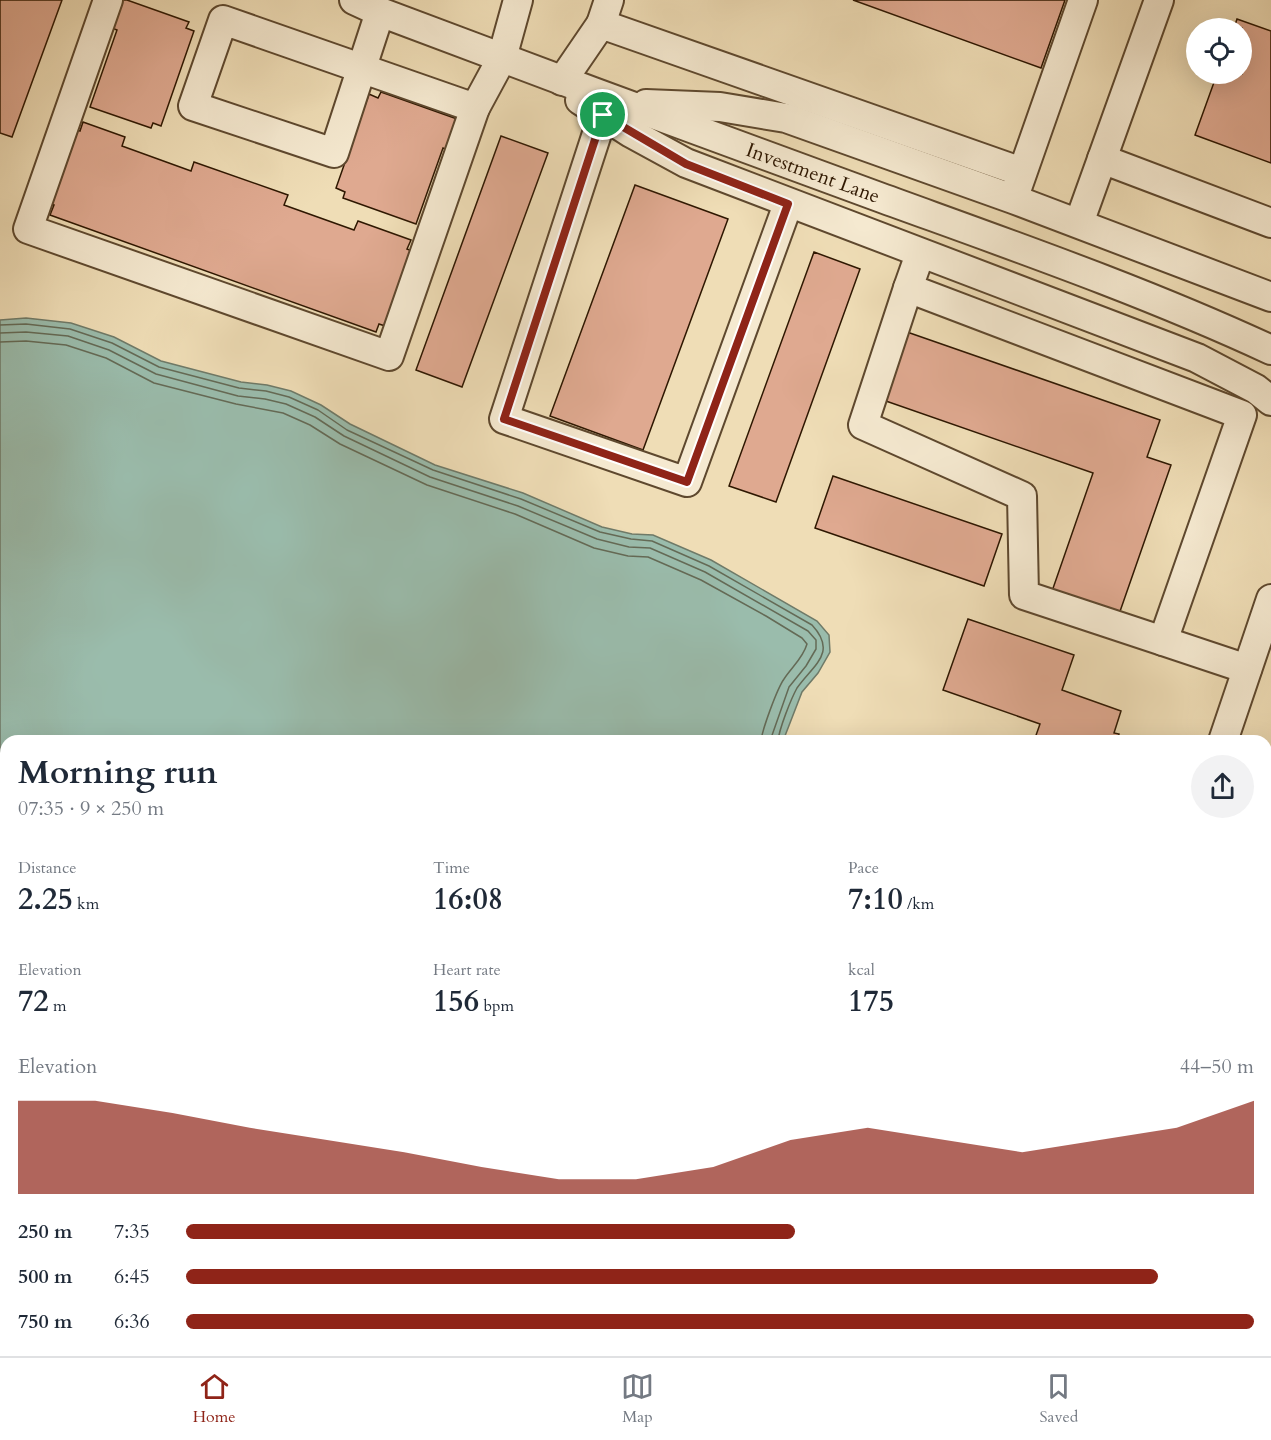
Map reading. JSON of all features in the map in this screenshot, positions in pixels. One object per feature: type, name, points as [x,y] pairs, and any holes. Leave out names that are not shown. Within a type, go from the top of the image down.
[{"type":"street","points":[[108,0],[28,229],[389,356],[476,108],[502,58],[518,0]]},
{"type":"street","name":"Investment Lane","points":[[354,0],[562,81],[613,109],[1077,269],[1214,323],[1271,350]]},
{"type":"street","points":[[1018,185],[1083,0]]},
{"type":"street","points":[[1079,224],[1159,0]]},
{"type":"street","points":[[380,12],[362,69],[334,153],[193,106],[223,20],[362,69],[476,108]]},
{"type":"street","points":[[562,81],[605,12],[1018,185],[1079,224],[1271,297]]},
{"type":"street","points":[[533,70],[613,109],[686,164],[1197,358],[1256,390],[1271,401]]},
{"type":"street","points":[[613,109],[720,107],[786,118],[1018,185]]},
{"type":"street","points":[[613,109],[504,419],[687,482],[788,204]]},
{"type":"street","points":[[1102,159],[1271,223]]},
{"type":"street","points":[[920,254],[863,425],[1022,496],[1024,595],[1247,669]]},
{"type":"street","points":[[908,288],[1242,415],[1163,641]]},
{"type":"street","points":[[1225,735],[1271,599]]},
{"type":"water","points":[[26,318],[71,323],[114,337],[161,361],[241,382],[291,391],[321,405],[350,424],[435,465],[523,493],[602,527],[632,534],[653,535],[711,560],[817,621],[829,635],[830,652],[818,673],[802,692],[785,735],[0,735],[0,320]]},
{"type":"building","points":[[0,0],[62,0],[12,137],[0,133]]},
{"type":"building","points":[[119,0],[127,0],[189,22],[186,28],[194,31],[161,126],[153,123],[151,128],[90,107],[117,30],[109,27]]},
{"type":"building","points":[[853,0],[1065,0],[1041,68]]},
{"type":"building","points":[[1252,24],[1271,31],[1271,163],[1195,135],[1213,84],[1252,84]]},
{"type":"building","points":[[381,92],[460,120],[450,151],[443,148],[416,224],[343,198],[345,192],[336,188],[369,94],[378,98]]},
{"type":"building","points":[[83,122],[125,137],[122,146],[191,171],[194,162],[288,195],[284,205],[354,230],[358,221],[411,240],[407,249],[415,252],[388,327],[379,324],[376,332],[50,215],[54,205],[45,202],[72,128],[80,131]]},
{"type":"building","points":[[501,136],[548,153],[462,387],[416,370]]},
{"type":"building","points":[[635,185],[728,219],[643,450],[550,416]]},
{"type":"building","points":[[814,252],[860,269],[776,502],[729,486]]},
{"type":"building","points":[[907,332],[1160,420],[1147,457],[1171,465],[1117,620],[1050,597],[1093,473],[883,400]]},
{"type":"building","points":[[833,476],[1002,534],[984,586],[815,528]]},
{"type":"building","points":[[968,619],[1074,655],[1062,690],[1121,711],[1114,733],[1119,734],[1036,735],[1040,724],[943,690]]},
{"type":"route","points":[[603,115],[686,164],[788,204],[687,482],[504,419],[603,115]]}]
